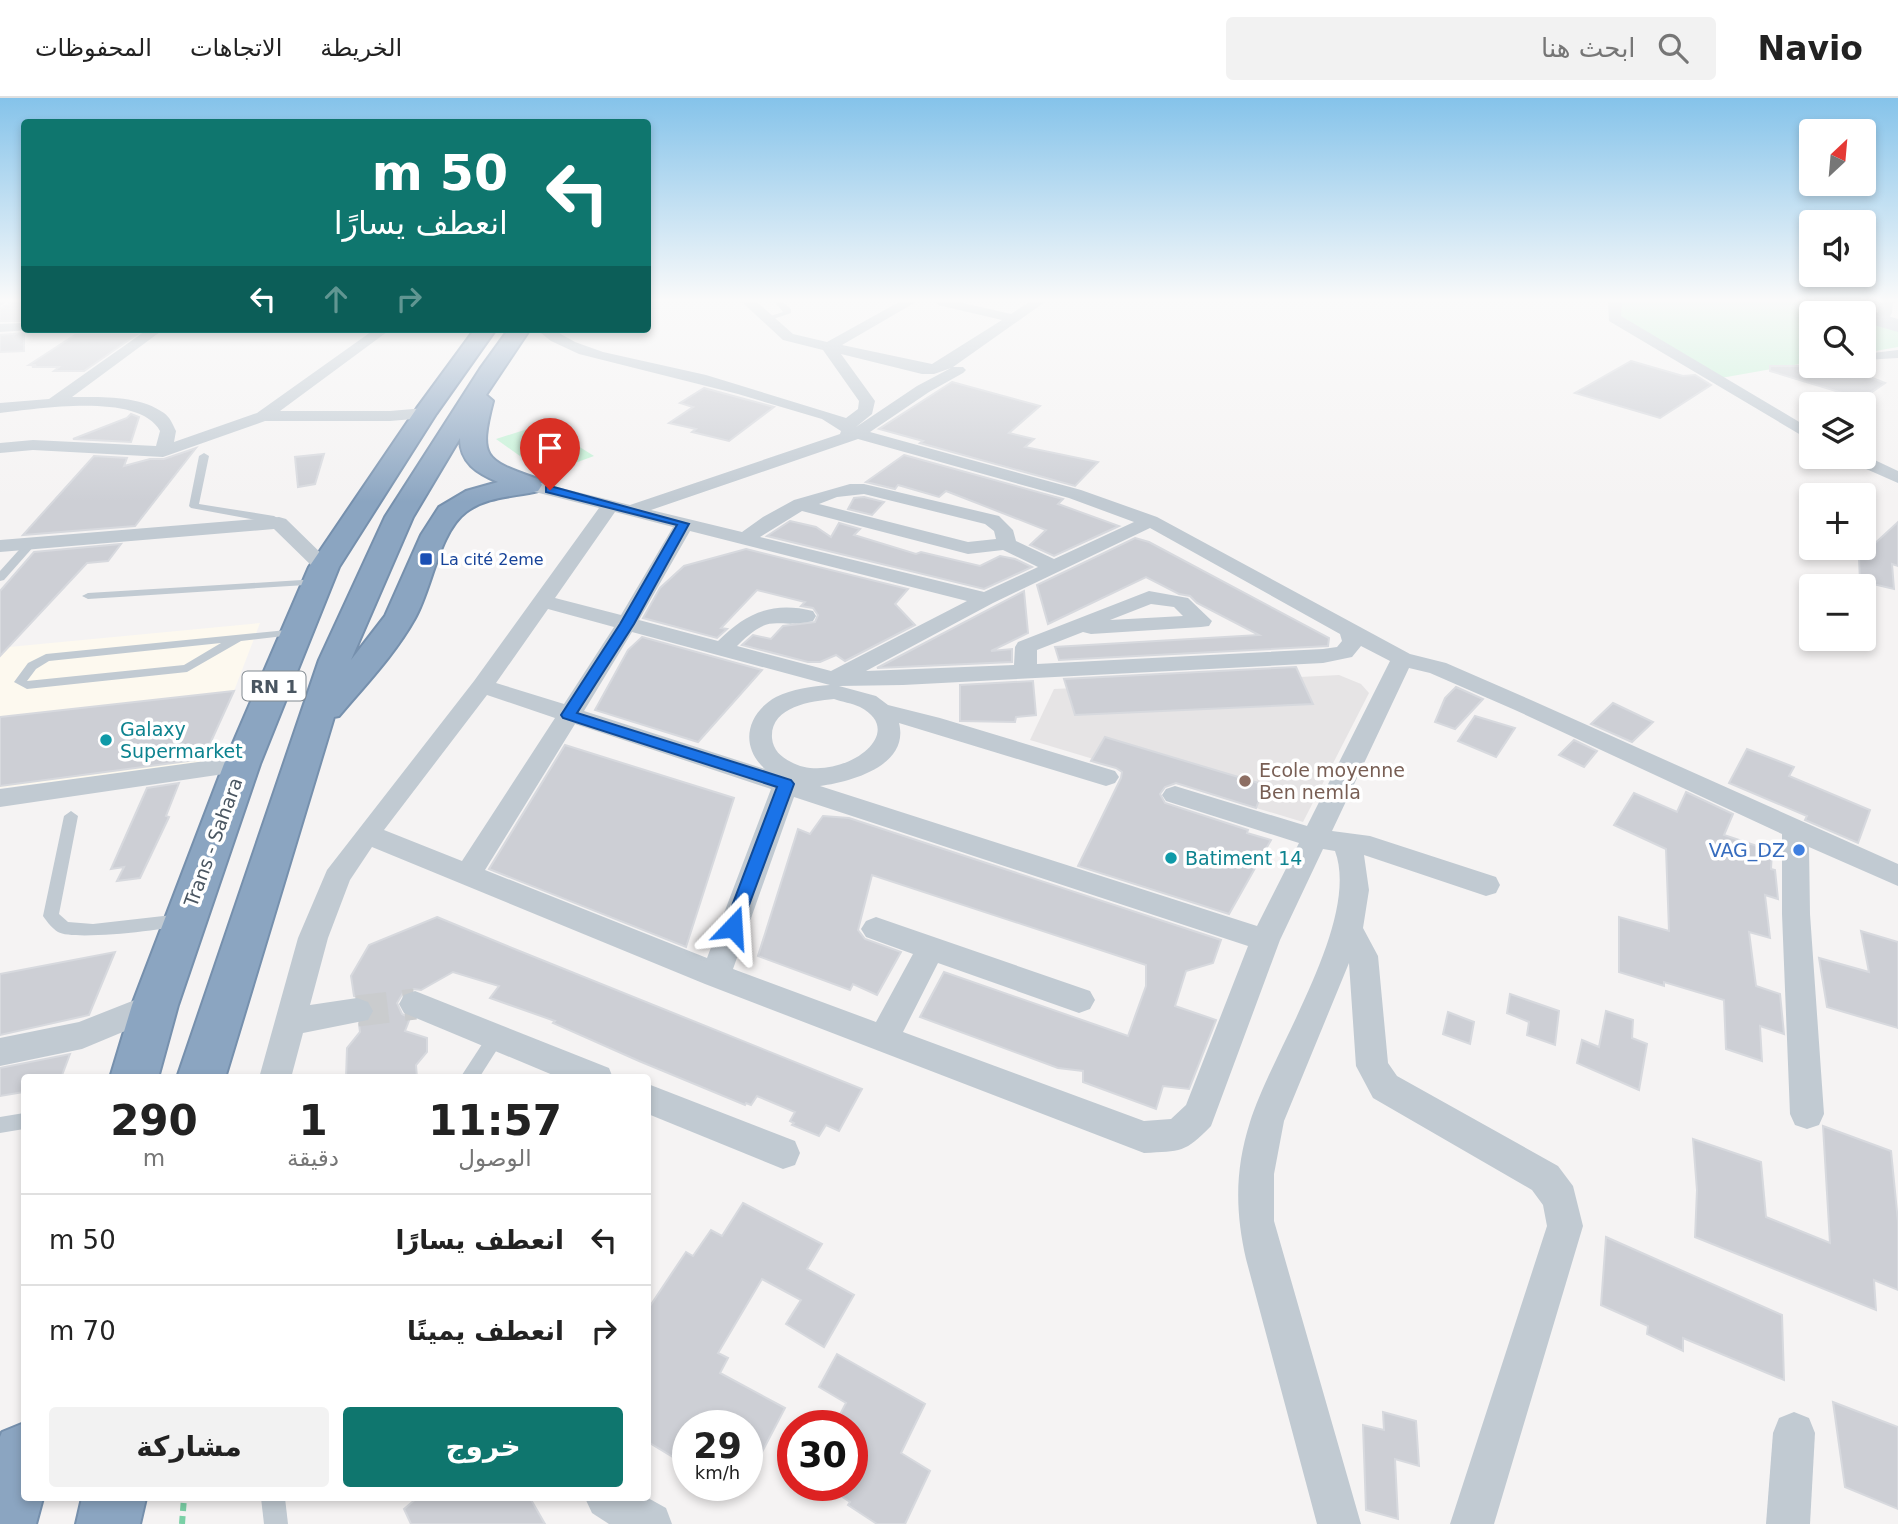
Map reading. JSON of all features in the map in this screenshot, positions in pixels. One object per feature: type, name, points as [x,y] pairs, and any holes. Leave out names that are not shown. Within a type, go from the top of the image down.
[{"type":"highway","name":"Trans - Sahara","points":[[135,1074],[155,1005],[242,764],[321,575],[425,413],[457,369]]},
{"type":"highway","points":[[312,726],[383,644],[400,618],[436,536],[449,514],[471,449],[471,434],[491,369]]},
{"type":"highway","name":"RN 1","points":[[202,1074],[335,660],[399,517],[491,369]]},
{"type":"highway","points":[[471,449],[476,459],[491,469],[529,485]]},
{"type":"highway","points":[[449,514],[479,496],[529,485]]},
{"type":"highway","points":[[4,1524],[21,1464]]},
{"type":"highway","points":[[108,1524],[113,1501]]},
{"type":"street","points":[[55,402],[102,369]]},
{"type":"street","points":[[0,448],[33,445],[163,452],[263,416],[329,369]]},
{"type":"street","points":[[660,369],[828,416],[851,432],[1075,494],[1150,521],[1402,659],[1438,668],[1523,705],[1898,876]]},
{"type":"street","points":[[844,369],[867,401],[866,411],[851,432]]},
{"type":"street","points":[[276,1074],[313,938],[337,877],[543,601],[622,508],[851,432],[959,369]]},
{"type":"street","points":[[1698,369],[1799,429]]},
{"type":"street","points":[[0,408],[55,402],[103,402],[151,411],[163,420],[168,431],[163,452]]},
{"type":"street","points":[[263,416],[390,416],[425,413]]},
{"type":"street","points":[[1876,468],[1898,478]]},
{"type":"street","points":[[529,485],[986,599]]},
{"type":"street","points":[[746,539],[785,510],[847,489],[864,489],[992,520],[1002,527],[1007,536],[1006,544]]},
{"type":"street","points":[[802,505],[968,548],[1006,544],[1054,566]]},
{"type":"street","points":[[884,712],[890,726],[889,741],[880,755],[864,767],[843,775],[789,778],[766,757],[759,744],[760,731],[766,718],[778,706],[834,685],[986,599],[1150,521]]},
{"type":"street","points":[[0,546],[279,523],[321,575]]},
{"type":"street","points":[[468,875],[627,624],[684,524]]},
{"type":"street","points":[[1025,672],[1026,647],[1149,597],[1181,603],[1201,621],[1068,630]]},
{"type":"street","points":[[543,601],[722,649],[834,685],[870,702],[884,712],[932,723],[1106,777]]},
{"type":"street","points":[[722,649],[751,620],[765,615],[805,616]]},
{"type":"street","points":[[834,685],[1323,656],[1344,652],[1353,642],[1350,629]]},
{"type":"street","points":[[367,834],[716,975],[1144,1137],[1180,1135],[1199,1115],[1265,940],[1329,840],[1402,659]]},
{"type":"street","points":[[482,685],[569,715],[789,778],[1265,940]]},
{"type":"street","points":[[0,798],[242,764]]},
{"type":"street","points":[[716,975],[789,778]]},
{"type":"street","points":[[1175,795],[1329,840],[1370,846],[1486,885]]},
{"type":"street","points":[[1795,829],[1796,914],[1807,1114]]},
{"type":"street","points":[[1329,840],[1352,860],[1355,890],[1348,928],[1266,1121],[1256,1174],[1256,1221],[1339,1524]]},
{"type":"street","points":[[1348,928],[1363,956],[1372,1066],[1385,1087],[1545,1178],[1560,1198],[1565,1226],[1472,1524]]},
{"type":"street","points":[[876,929],[1079,1000]]},
{"type":"street","points":[[884,1037],[931,948]]},
{"type":"street","points":[[415,1004],[581,1074]]},
{"type":"street","points":[[0,1052],[82,1035],[155,1005]]},
{"type":"street","points":[[289,1022],[357,1011]]},
{"type":"street","points":[[651,1099],[783,1153]]},
{"type":"street","points":[[1788,1524],[1794,1433]]},
{"type":"street","points":[[612,1501],[650,1524]]},
{"type":"lane","points":[[204,456],[194,506],[270,518],[279,523]]},
{"type":"lane","points":[[0,578],[31,543]]},
{"type":"lane","points":[[88,596],[321,575]]},
{"type":"lane","points":[[237,639],[187,668],[27,685],[20,682],[32,666],[46,658],[297,632]]},
{"type":"lane","points":[[71,816],[51,916],[64,928],[93,930],[186,919]]},
{"type":"lane","points":[[472,1074],[496,1037]]},
{"type":"lane","points":[[0,1125],[21,1122]]},
{"type":"lane","points":[[273,1501],[276,1524]]},
{"type":"path","points":[[182,1524],[184,1501]]},
{"type":"shaded area","points":[[260,623],[234,691],[201,764],[0,788],[0,657],[9,647]]},
{"type":"shaded area","name":"Ecole moyenne Ben nemla","points":[[1339,675],[1361,684],[1369,693],[1303,822],[1030,740],[1054,689]]},
{"type":"green space","points":[[1705,369],[1774,369],[1721,378]]},
{"type":"green space","points":[[543,424],[594,456],[545,474],[496,439]]},
{"type":"building","points":[[57,369],[88,369],[84,371],[54,371]]},
{"type":"building","points":[[1618,369],[1657,369],[1683,376],[1695,375],[1711,385],[1660,418],[1575,393]]},
{"type":"building","points":[[1770,369],[1799,369],[1799,378],[1873,378],[1885,383],[1872,392],[1839,392],[1770,371]]},
{"type":"building","points":[[952,382],[1040,406],[1009,433],[1034,439],[1025,447],[1098,462],[1075,486],[879,429]]},
{"type":"building","points":[[704,388],[774,407],[729,441],[669,423],[693,407],[680,403]]},
{"type":"building","points":[[131,414],[139,417],[131,442],[73,439],[127,418]]},
{"type":"building","points":[[196,448],[135,526],[23,535],[94,456],[127,458],[124,466],[150,459],[164,459]]},
{"type":"building","points":[[324,454],[315,484],[298,487],[295,457]]},
{"type":"building","points":[[904,455],[1063,499],[1058,504],[1119,526],[1054,556],[1030,545],[1046,530],[946,491],[939,497],[898,485],[895,489],[866,482]]},
{"type":"building","points":[[864,497],[884,502],[872,515],[848,509],[854,498]]},
{"type":"building","points":[[790,521],[816,527],[831,537],[839,523],[860,529],[854,535],[916,554],[921,552],[980,566],[1000,556],[1032,567],[984,589],[767,536]]},
{"type":"building","points":[[1898,522],[1898,566],[1892,564],[1894,589],[1876,585],[1876,574],[1860,574],[1859,560],[1876,560],[1876,542]]},
{"type":"building","points":[[1135,538],[1149,542],[1329,638],[1328,646],[1059,660],[1055,647],[1259,635],[1197,603],[1190,596],[1179,594],[1146,577],[1048,624],[1037,585]]},
{"type":"building","points":[[121,544],[108,561],[87,563],[0,656],[0,591],[34,552]]},
{"type":"building","points":[[746,549],[908,589],[895,604],[915,625],[845,661],[836,655],[820,662],[808,662],[742,645],[753,635],[771,639],[783,626],[815,622],[818,615],[813,608],[801,606],[805,602],[757,590],[721,628],[727,629],[717,638],[643,618],[660,588],[684,566]]},
{"type":"building","points":[[1024,591],[1028,633],[991,651],[1012,649],[1012,662],[877,668]]},
{"type":"building","points":[[642,637],[762,670],[698,742],[595,710],[628,650]]},
{"type":"building","points":[[1296,667],[1313,704],[1075,715],[1064,679]]},
{"type":"building","points":[[1033,681],[1036,715],[1016,717],[1015,722],[960,721],[960,685]]},
{"type":"building","points":[[1456,687],[1483,699],[1455,729],[1435,722],[1445,698]]},
{"type":"building","name":"Galaxy Supermarket","points":[[234,691],[203,759],[0,786],[0,717]]},
{"type":"building","points":[[1613,703],[1653,722],[1632,742],[1591,724]]},
{"type":"building","points":[[1475,716],[1515,728],[1496,757],[1458,741]]},
{"type":"building","name":"Batiment 14","points":[[1105,737],[1265,785],[1256,808],[1176,783],[1165,787],[1160,794],[1165,803],[1271,840],[1229,914],[1078,866],[1121,778],[1122,772],[1116,768],[1091,761]]},
{"type":"building","points":[[1574,740],[1597,751],[1584,767],[1559,755]]},
{"type":"building","points":[[565,745],[734,798],[686,947],[489,869]]},
{"type":"building","points":[[1747,749],[1794,767],[1789,776],[1870,810],[1858,843],[1805,820],[1807,816],[1729,783]]},
{"type":"building","points":[[179,783],[166,816],[169,817],[140,878],[117,881],[124,867],[111,869],[147,788]]},
{"type":"building","points":[[1686,792],[1733,814],[1724,835],[1772,851],[1771,869],[1775,870],[1778,899],[1765,895],[1770,938],[1749,932],[1756,986],[1780,994],[1784,1034],[1760,1026],[1762,1061],[1726,1049],[1724,1000],[1619,972],[1619,917],[1669,931],[1666,849],[1614,825],[1634,793],[1677,812]]},
{"type":"building","points":[[823,816],[849,818],[1221,940],[1213,963],[1186,971],[1175,1006],[1216,1020],[1189,1089],[1163,1086],[1156,1109],[1083,1082],[1083,1071],[1058,1068],[920,1017],[944,972],[1128,1036],[1146,986],[1146,965],[872,875],[858,930],[865,939],[901,952],[877,995],[853,984],[850,990],[758,956],[798,829],[810,834]]},
{"type":"building","points":[[437,917],[862,1089],[839,1131],[826,1125],[819,1136],[792,1125],[794,1123],[790,1121],[795,1112],[757,1096],[751,1105],[745,1105],[553,1023],[555,1021],[490,998],[499,986],[453,972],[421,990],[414,989],[403,993],[397,1003],[402,1014],[410,1018],[405,1031],[427,1038],[427,1052],[416,1065],[417,1074],[346,1074],[347,1048],[360,1032],[359,1024],[370,1021],[375,1012],[369,1000],[354,996],[351,976],[369,945]]},
{"type":"building","points":[[1861,931],[1898,942],[1898,1028],[1827,1007],[1819,958],[1869,972]]},
{"type":"building","points":[[115,952],[89,1015],[0,1035],[0,974]]},
{"type":"building","points":[[1510,994],[1559,1011],[1555,1045],[1527,1035],[1529,1022],[1507,1013]]},
{"type":"building","points":[[1606,1011],[1633,1020],[1632,1038],[1647,1044],[1639,1090],[1577,1063],[1582,1040],[1599,1047]]},
{"type":"building","points":[[1448,1012],[1474,1022],[1470,1044],[1443,1034]]},
{"type":"building","points":[[70,1054],[62,1074],[21,1074],[21,1092],[0,1096],[0,1068]]},
{"type":"building","points":[[1823,1126],[1891,1151],[1898,1222],[1898,1290],[1874,1280],[1876,1310],[1695,1237],[1697,1190],[1693,1139],[1761,1162],[1766,1217],[1830,1243]]},
{"type":"building","points":[[743,1203],[822,1244],[807,1269],[854,1295],[824,1347],[786,1324],[801,1300],[762,1279],[718,1353],[728,1358],[720,1373],[785,1408],[777,1410],[777,1423],[763,1450],[763,1410],[672,1410],[672,1456],[651,1444],[651,1304],[686,1252],[693,1256],[711,1230],[722,1236]]},
{"type":"building","points":[[1606,1237],[1782,1315],[1784,1380],[1683,1338],[1683,1351],[1647,1334],[1648,1326],[1601,1305]]},
{"type":"building","points":[[837,1354],[925,1404],[901,1453],[930,1471],[905,1524],[877,1524],[848,1505],[848,1501],[868,1501],[868,1410],[842,1410],[846,1403],[819,1387]]},
{"type":"building","points":[[1833,1402],[1898,1427],[1898,1509],[1845,1487]]},
{"type":"building","points":[[1383,1412],[1416,1421],[1419,1466],[1395,1459],[1398,1519],[1366,1510],[1363,1425],[1384,1430]]},
{"type":"building","points":[[413,1501],[532,1501],[545,1524],[411,1524],[404,1509]]},
{"type":"tunnel","points":[[357,1011],[415,1004]]},
{"type":"place","name":"La cité 2eme","points":[[426,559]]},
{"type":"place","name":"Galaxy Supermarket","points":[[106,740]]},
{"type":"place","name":"Ecole moyenne Ben nemla","points":[[1245,781]]},
{"type":"place","name":"VAG_DZ","points":[[1799,850]]},
{"type":"place","name":"Batiment 14","points":[[1171,858]]},
{"type":"route","points":[[550,490],[684,524],[627,624],[569,715],[786,784],[733,927]]}]
